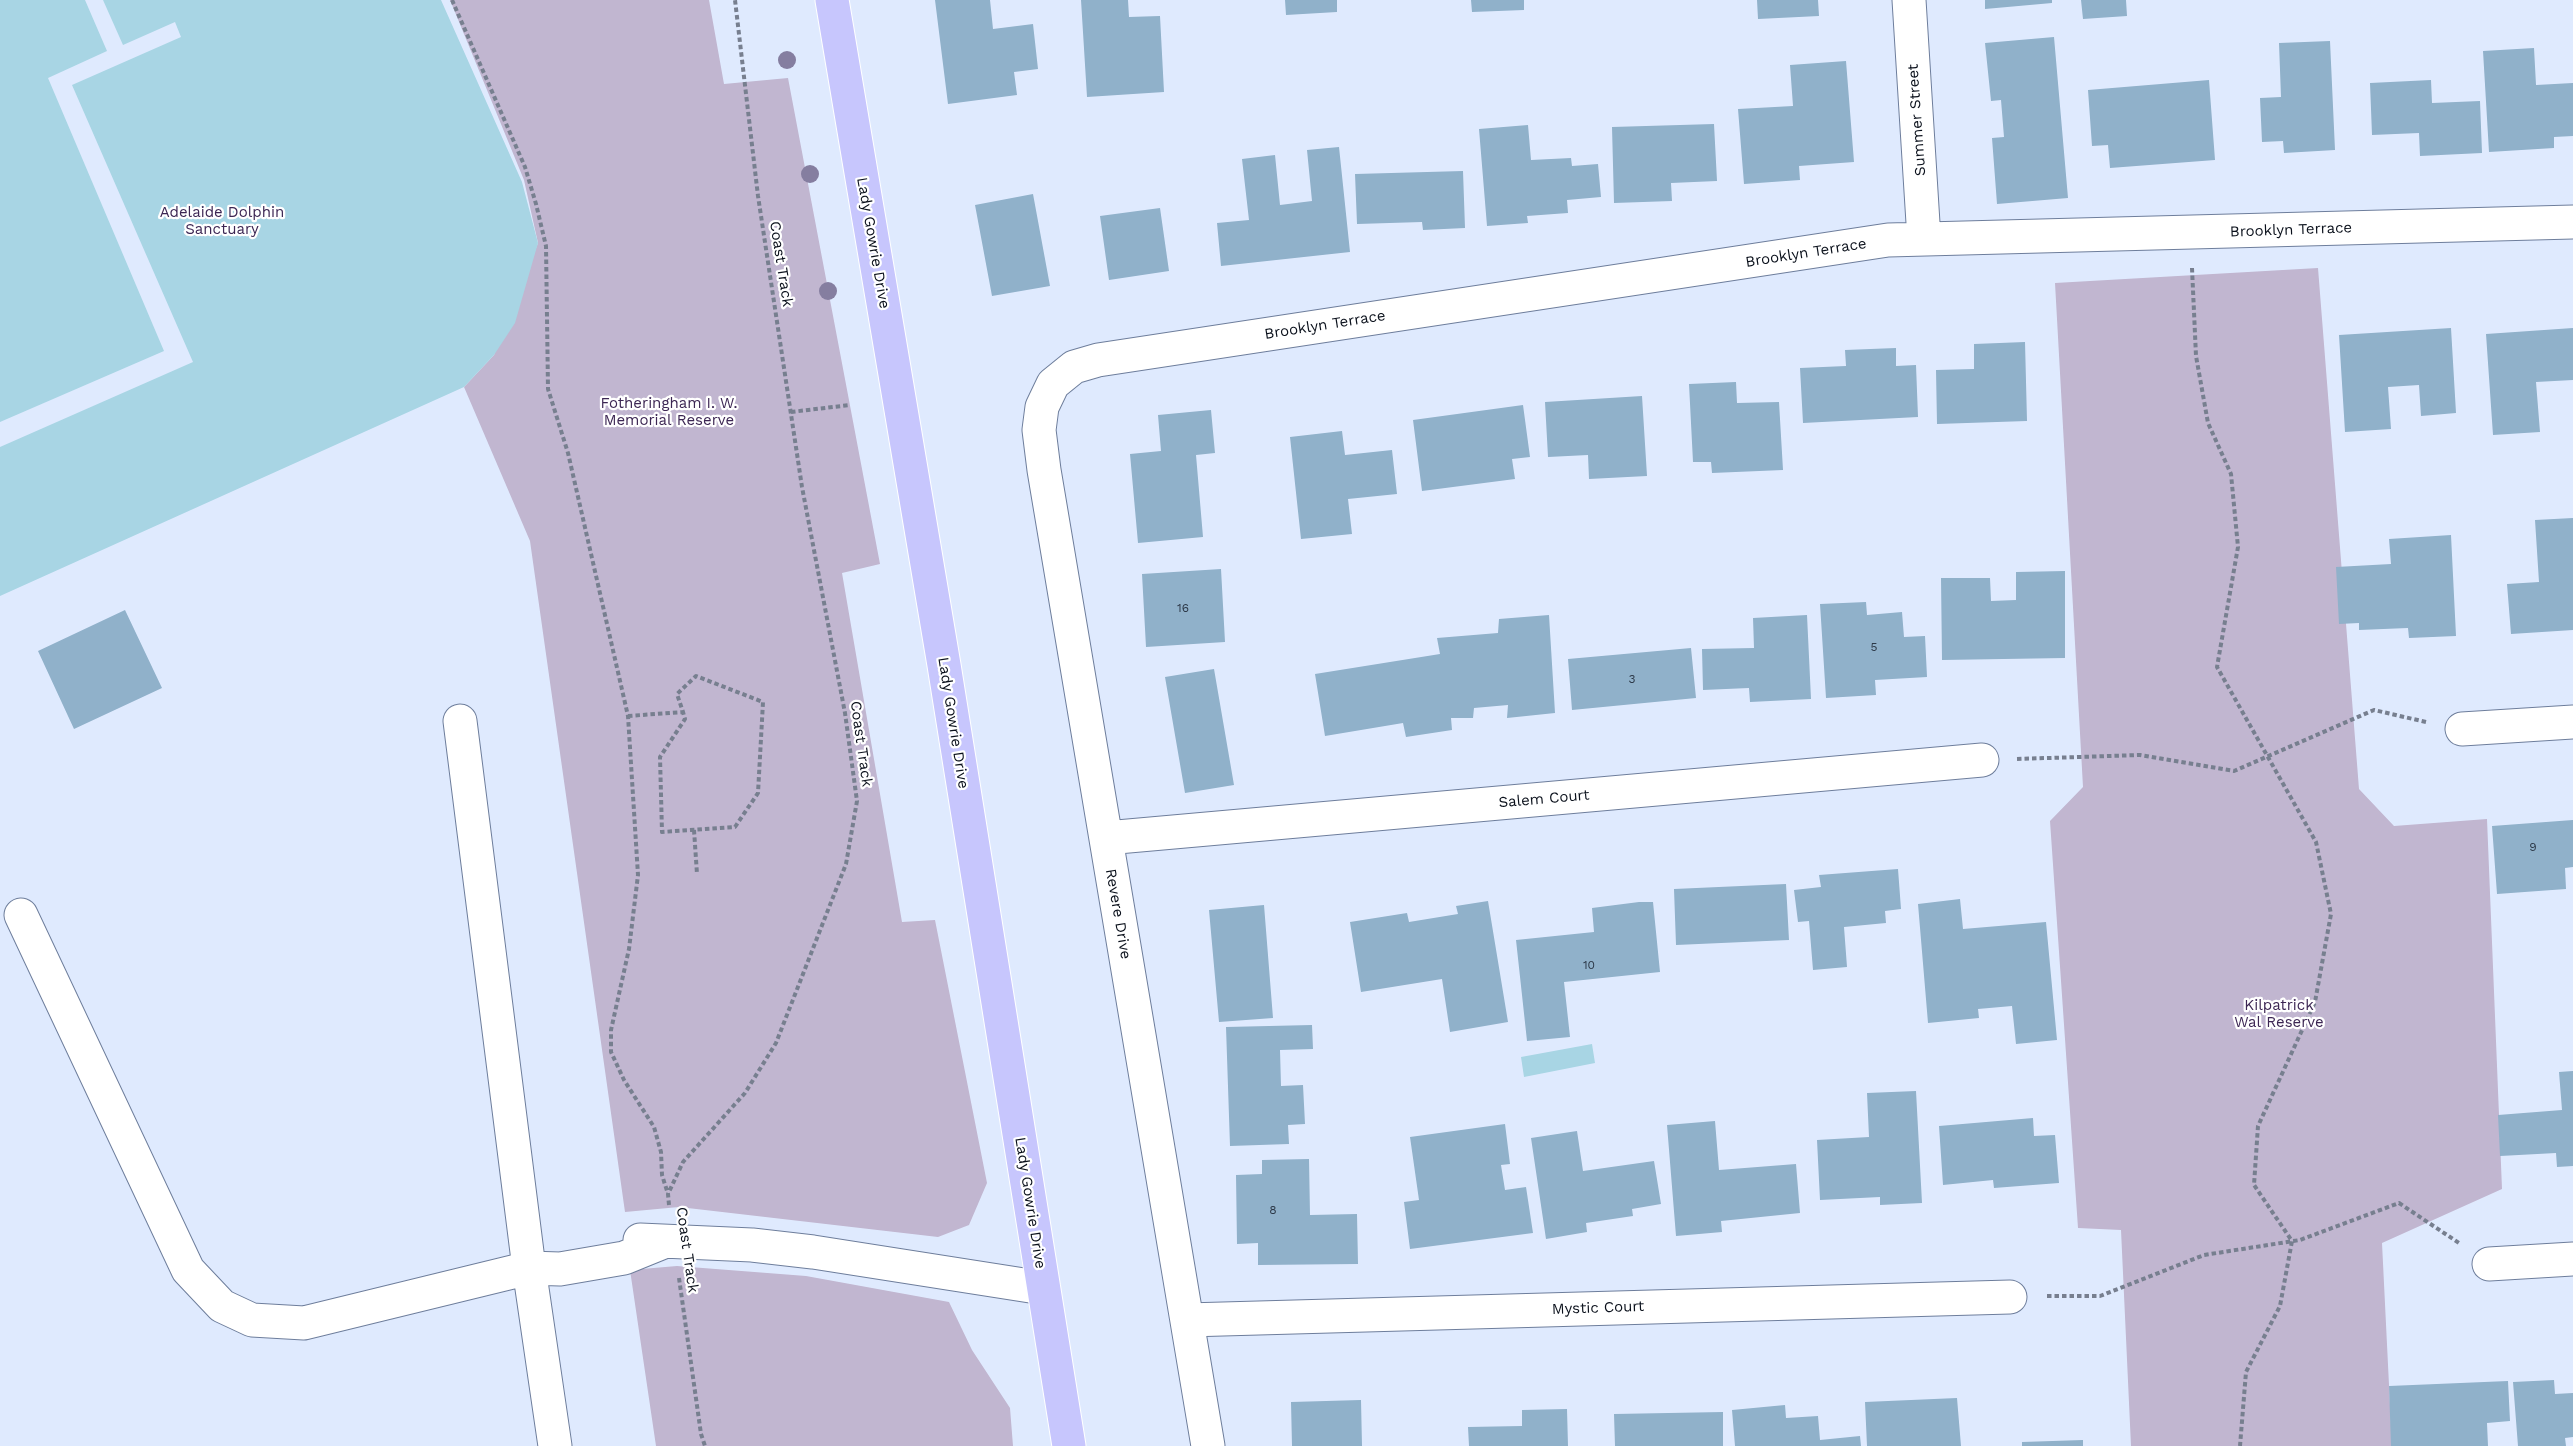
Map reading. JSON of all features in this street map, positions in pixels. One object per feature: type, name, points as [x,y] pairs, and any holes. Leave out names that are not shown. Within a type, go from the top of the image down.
[{"type":"main road","name":"Lady Gowrie Drive","points":[[832,0],[944,665],[1069,1446]]},
{"type":"street","name":"Summer Street","points":[[1909,0],[1924,239]]},
{"type":"street","name":"Brooklyn Terrace","points":[[1053,384],[1074,367],[1098,360],[1888,240],[2573,222]]},
{"type":"street","name":"Revere Drive","points":[[1053,384],[1042,407],[1039,430],[1208,1446]]},
{"type":"street","points":[[460,721],[529,1268],[555,1446]]},
{"type":"street","points":[[2462,729],[2573,722]]},
{"type":"street","name":"Salem Court","points":[[1106,838],[1982,760]]},
{"type":"street","points":[[21,915],[188,1270],[222,1306],[252,1320],[304,1323],[529,1268],[560,1269],[624,1258],[667,1243],[752,1245],[813,1251],[1043,1288]]},
{"type":"street","points":[[2489,1264],[2573,1259]]},
{"type":"street","name":"Mystic Court","points":[[1186,1320],[2010,1297]]},
{"type":"path","points":[[452,0],[525,167],[546,246],[548,389],[568,453],[628,716],[638,875],[628,949],[611,1030],[611,1052],[624,1080],[654,1127],[661,1152],[662,1175],[668,1194]]},
{"type":"path","name":"Coast Track","points":[[705,1446],[667,1243],[668,1194],[683,1162],[745,1093],[776,1043],[846,864],[857,801],[845,713],[802,487],[758,196],[739,15],[735,0]]},
{"type":"path","points":[[2190,233],[2196,356],[2208,423],[2231,474],[2238,547],[2217,667],[2316,842],[2331,914],[2315,1002],[2258,1126],[2254,1185],[2292,1241],[2280,1306],[2246,1372],[2240,1446]]},
{"type":"path","points":[[791,412],[850,405]]},
{"type":"path","points":[[696,676],[763,702],[758,794],[735,827],[662,832],[660,757],[685,719],[683,712],[677,694],[696,676]]},
{"type":"path","points":[[1982,760],[2140,755],[2234,771],[2374,710],[2462,729]]},
{"type":"path","points":[[628,716],[683,712]]},
{"type":"path","points":[[693,830],[697,874]]},
{"type":"path","points":[[2010,1297],[2100,1296],[2204,1255],[2292,1241],[2399,1203],[2489,1264]]},
{"type":"green space","name":"Fotheringham I. W. Memorial Reserve","points":[[450,0],[709,0],[724,84],[788,78],[880,564],[842,573],[902,922],[935,920],[987,1183],[969,1225],[938,1237],[679,1207],[625,1212],[530,541],[464,387],[494,355],[538,243],[524,180]]},
{"type":"green space","name":"Kilpatrick Wal Reserve","points":[[2318,268],[2359,789],[2394,826],[2487,819],[2502,1189],[2382,1243],[2392,1446],[2131,1446],[2121,1230],[2078,1228],[2050,821],[2083,787],[2055,283]]},
{"type":"green space","points":[[677,1266],[806,1276],[949,1302],[972,1350],[1010,1408],[1013,1446],[656,1446],[630,1270]]},
{"type":"water","name":"Adelaide Dolphin Sanctuary","points":[[0,0],[441,0],[522,182],[538,243],[515,323],[494,355],[464,387],[0,596]]},
{"type":"water","points":[[1592,1044],[1595,1063],[1524,1077],[1521,1057]]},
{"type":"pier","points":[[85,0],[103,0],[123,45],[175,22],[181,37],[72,85],[193,362],[0,447],[0,422],[164,351],[48,78],[107,51]]},
{"type":"building","points":[[935,0],[990,0],[993,29],[1033,24],[1038,69],[1014,72],[1017,95],[948,104]]},
{"type":"building","points":[[1081,0],[1128,0],[1129,17],[1160,16],[1164,92],[1087,97]]},
{"type":"building","points":[[1285,0],[1337,0],[1337,12],[1286,15]]},
{"type":"building","points":[[1471,0],[1524,0],[1524,10],[1472,12]]},
{"type":"building","points":[[1757,0],[1818,0],[1819,16],[1758,19]]},
{"type":"building","points":[[1985,0],[2052,0],[2052,3],[1985,9]]},
{"type":"building","points":[[2081,0],[2126,0],[2127,16],[2083,19]]},
{"type":"building","points":[[2054,37],[2068,198],[1997,204],[1992,138],[2004,137],[2001,100],[1991,101],[1985,43]]},
{"type":"building","points":[[2330,41],[2335,150],[2284,153],[2283,141],[2262,142],[2260,98],[2281,97],[2279,43]]},
{"type":"building","points":[[2534,48],[2536,85],[2573,83],[2573,136],[2554,137],[2554,148],[2489,152],[2483,51]]},
{"type":"building","points":[[1846,61],[1854,162],[1799,166],[1800,180],[1744,184],[1738,109],[1793,106],[1790,65]]},
{"type":"building","points":[[2209,80],[2215,160],[2110,168],[2108,145],[2092,146],[2088,90]]},
{"type":"building","points":[[2431,80],[2432,103],[2480,101],[2482,153],[2420,156],[2419,133],[2372,135],[2370,83]]},
{"type":"building","points":[[1714,124],[1717,181],[1671,183],[1672,201],[1614,203],[1612,127]]},
{"type":"building","points":[[1528,125],[1531,160],[1571,158],[1572,166],[1598,164],[1601,197],[1567,200],[1568,213],[1527,216],[1528,223],[1487,226],[1479,129]]},
{"type":"building","points":[[1339,147],[1350,252],[1221,266],[1217,223],[1249,220],[1242,159],[1275,155],[1280,205],[1312,201],[1307,150]]},
{"type":"building","points":[[1463,171],[1465,228],[1423,230],[1422,222],[1357,224],[1355,174]]},
{"type":"building","points":[[1033,194],[1050,286],[992,296],[975,205]]},
{"type":"building","points":[[1160,208],[1169,271],[1109,280],[1100,216]]},
{"type":"building","points":[[2451,328],[2456,413],[2421,416],[2419,385],[2388,387],[2391,429],[2345,432],[2339,335]]},
{"type":"building","points":[[2573,328],[2573,380],[2536,382],[2540,432],[2493,435],[2486,334]]},
{"type":"building","points":[[2025,342],[2027,421],[1937,424],[1936,370],[1974,369],[1974,344]]},
{"type":"building","points":[[1896,348],[1896,366],[1916,365],[1918,417],[1803,423],[1800,368],[1846,366],[1845,350]]},
{"type":"building","points":[[1736,382],[1737,403],[1779,402],[1783,470],[1712,473],[1711,462],[1693,462],[1689,384]]},
{"type":"building","points":[[1642,396],[1647,476],[1589,479],[1588,455],[1548,457],[1545,402]]},
{"type":"building","points":[[1523,405],[1530,457],[1512,459],[1515,479],[1422,491],[1413,420]]},
{"type":"building","points":[[1211,410],[1215,453],[1196,455],[1203,537],[1138,543],[1130,454],[1161,451],[1158,415]]},
{"type":"building","points":[[1342,431],[1345,455],[1392,450],[1397,494],[1348,499],[1352,534],[1301,539],[1290,437]]},
{"type":"building","points":[[2573,518],[2573,630],[2511,634],[2507,584],[2539,582],[2535,520]]},
{"type":"building","points":[[2451,535],[2456,636],[2409,638],[2408,628],[2359,630],[2359,623],[2339,624],[2336,567],[2391,564],[2389,539]]},
{"type":"building","points":[[1221,569],[1225,642],[1146,647],[1142,574]]},
{"type":"building","points":[[2065,571],[2065,658],[1942,660],[1941,578],[1990,578],[1991,601],[2016,600],[2016,572]]},
{"type":"building","points":[[1866,602],[1867,615],[1902,612],[1904,637],[1925,636],[1927,677],[1875,680],[1876,695],[1826,698],[1820,604]]},
{"type":"building","points":[[125,610],[162,688],[74,729],[38,651]]},
{"type":"building","points":[[1549,615],[1555,713],[1507,718],[1508,705],[1474,708],[1473,718],[1451,718],[1452,730],[1406,737],[1403,723],[1325,736],[1315,674],[1440,654],[1437,638],[1498,633],[1499,619]]},
{"type":"building","points":[[1807,615],[1811,699],[1750,702],[1749,688],[1703,690],[1702,649],[1754,648],[1753,618]]},
{"type":"building","points":[[1691,648],[1696,698],[1572,710],[1568,659]]},
{"type":"building","points":[[1214,669],[1234,785],[1185,793],[1165,677]]},
{"type":"building","points":[[2573,820],[2573,867],[2565,868],[2566,889],[2497,894],[2492,826]]},
{"type":"building","points":[[1898,869],[1901,909],[1885,911],[1886,923],[1844,927],[1847,967],[1813,970],[1809,921],[1798,922],[1794,890],[1821,887],[1819,875]]},
{"type":"building","points":[[1786,884],[1789,940],[1676,945],[1674,889]]},
{"type":"building","points":[[1960,899],[1963,929],[2046,922],[2057,1040],[2016,1044],[2012,1006],[1978,1009],[1979,1018],[1928,1023],[1918,904]]},
{"type":"building","points":[[1488,901],[1508,1022],[1450,1032],[1442,979],[1361,992],[1350,922],[1407,913],[1409,922],[1458,914],[1456,906]]},
{"type":"building","points":[[1653,902],[1660,972],[1564,982],[1570,1037],[1527,1041],[1516,940],[1594,932],[1592,908]]},
{"type":"building","points":[[1264,905],[1273,1018],[1219,1022],[1209,910]]},
{"type":"building","points":[[1312,1025],[1313,1049],[1280,1050],[1281,1086],[1303,1085],[1305,1124],[1288,1125],[1289,1144],[1230,1146],[1226,1027]]},
{"type":"building","points":[[2573,1071],[2573,1166],[2557,1167],[2556,1153],[2500,1156],[2498,1115],[2562,1110],[2559,1072]]},
{"type":"building","points":[[1916,1091],[1922,1203],[1880,1205],[1880,1197],[1820,1200],[1817,1140],[1869,1137],[1867,1093]]},
{"type":"building","points":[[2033,1118],[2034,1136],[2055,1135],[2059,1183],[1994,1188],[1993,1180],[1943,1185],[1939,1126]]},
{"type":"building","points":[[1715,1121],[1719,1170],[1796,1164],[1800,1213],[1721,1221],[1722,1232],[1676,1236],[1667,1125]]},
{"type":"building","points":[[1505,1124],[1510,1164],[1501,1165],[1505,1190],[1526,1187],[1533,1233],[1410,1249],[1404,1202],[1419,1200],[1410,1137]]},
{"type":"building","points":[[1577,1131],[1583,1171],[1654,1161],[1661,1204],[1632,1209],[1633,1216],[1586,1223],[1587,1232],[1546,1239],[1531,1138]]},
{"type":"building","points":[[1309,1159],[1310,1215],[1357,1214],[1358,1264],[1258,1265],[1258,1243],[1237,1244],[1236,1175],[1262,1174],[1262,1160]]},
{"type":"building","points":[[2554,1380],[2555,1394],[2573,1393],[2573,1437],[2565,1438],[2566,1446],[2518,1446],[2513,1382]]},
{"type":"building","points":[[2508,1381],[2510,1421],[2487,1423],[2488,1446],[2391,1446],[2389,1386]]},
{"type":"building","points":[[1957,1398],[1961,1446],[1867,1446],[1865,1402]]},
{"type":"building","points":[[1361,1400],[1362,1446],[1292,1446],[1291,1402]]},
{"type":"building","points":[[1785,1405],[1786,1418],[1818,1416],[1820,1440],[1860,1436],[1861,1446],[1735,1446],[1732,1410]]},
{"type":"building","points":[[1567,1409],[1568,1446],[1469,1446],[1468,1427],[1522,1426],[1522,1410]]},
{"type":"building","points":[[1723,1412],[1723,1446],[1615,1446],[1614,1414]]},
{"type":"building","points":[[2083,1440],[2083,1446],[2022,1446],[2022,1442]]}]
